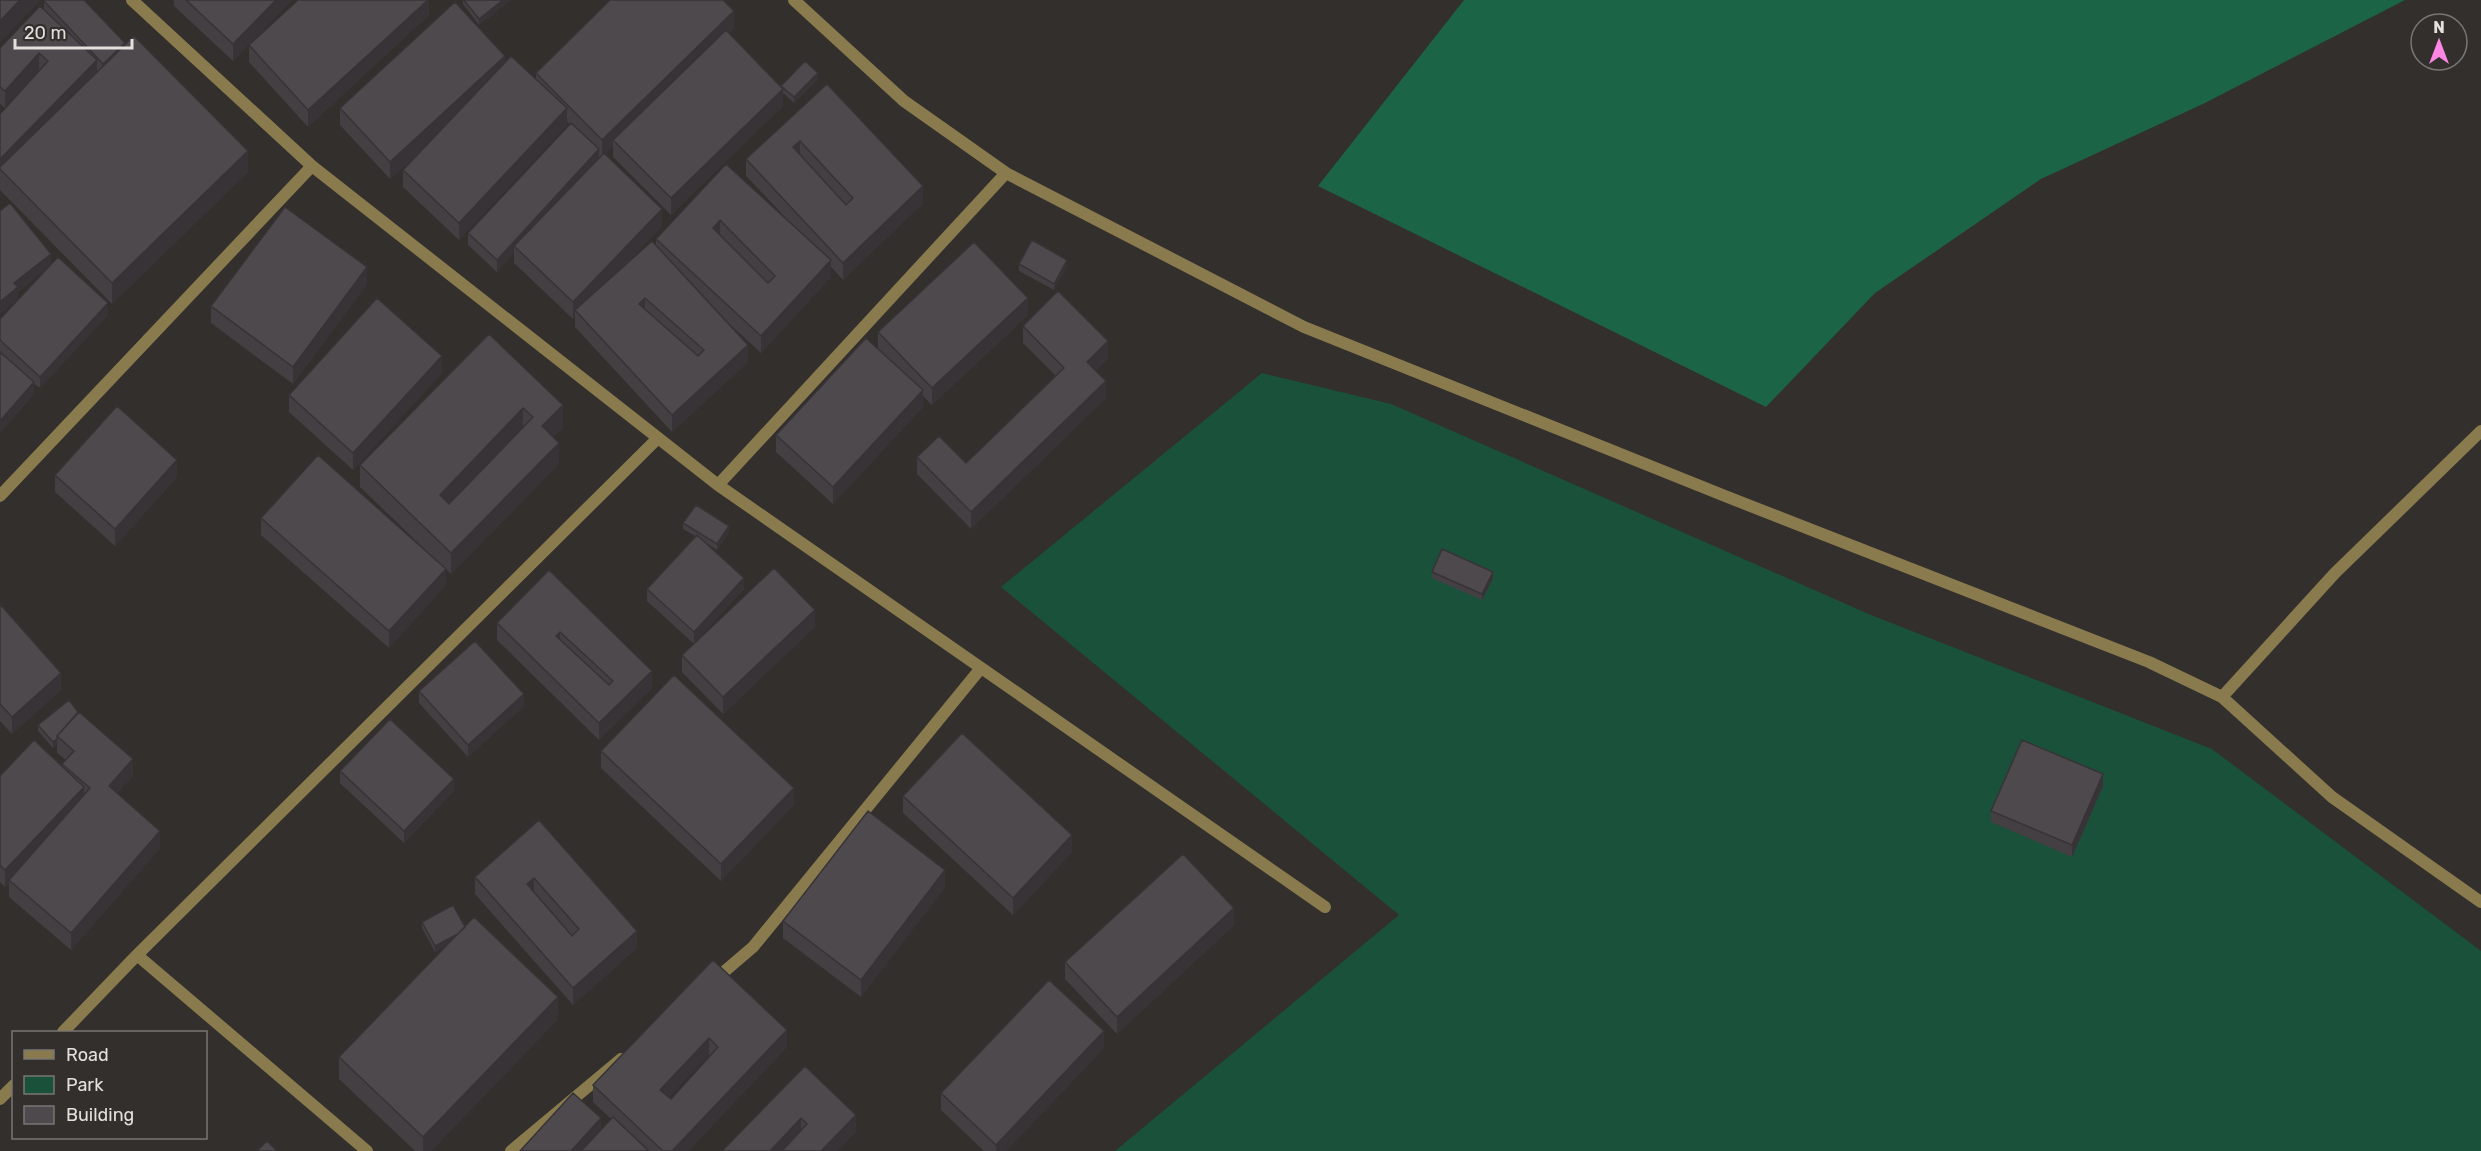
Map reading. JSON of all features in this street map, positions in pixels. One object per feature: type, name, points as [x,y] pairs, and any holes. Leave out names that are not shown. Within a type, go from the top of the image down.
[{"type":"street","points":[[132,0],[312,166],[657,439],[718,485],[1325,907]]},
{"type":"street","points":[[794,0],[904,101],[1006,173],[1304,327],[1725,496],[2149,662],[2222,697],[2332,797],[2481,902]]},
{"type":"street","points":[[0,495],[312,166]]},
{"type":"street","points":[[718,485],[1006,173]]},
{"type":"street","points":[[2222,697],[2335,573],[2481,431]]},
{"type":"street","points":[[64,1031],[137,955],[657,439]]},
{"type":"street","points":[[698,994],[753,947],[981,668]]},
{"type":"street","points":[[137,955],[367,1151]]},
{"type":"street","points":[[511,1151],[627,1054]]},
{"type":"street","points":[[0,1099],[12,1087]]},
{"type":"green space","points":[[1464,0],[2405,0],[2205,103],[2041,179],[1875,293],[1766,407],[1318,186]]},
{"type":"green space","points":[[1262,373],[1391,404],[1871,615],[2212,749],[2481,951],[2481,1151],[1115,1151],[1399,915],[1001,587]]},
{"type":"building","points":[[0,0],[20,0],[0,21]]},
{"type":"building","points":[[45,0],[84,0],[125,43],[103,64]]},
{"type":"building","points":[[186,0],[276,0],[233,44]]},
{"type":"building","points":[[298,0],[428,0],[308,110],[249,45]]},
{"type":"building","points":[[464,0],[503,0],[479,19]]},
{"type":"building","points":[[610,0],[723,0],[734,11],[602,140],[536,73]]},
{"type":"building","points":[[455,2],[505,56],[390,162],[340,108]]},
{"type":"building","points":[[40,6],[97,60],[0,159],[0,114],[48,61],[39,53],[5,91],[0,87],[0,48]]},
{"type":"building","points":[[726,30],[783,89],[671,198],[613,140]]},
{"type":"building","points":[[134,36],[248,151],[112,283],[0,167]]},
{"type":"building","points":[[511,56],[567,108],[459,223],[403,170]]},
{"type":"building","points":[[805,61],[818,73],[794,97],[781,86]]},
{"type":"building","points":[[827,84],[923,186],[843,263],[746,159]],"holes":[[[800,141],[853,198],[846,205],[793,147]]]},
{"type":"building","points":[[571,123],[599,149],[497,260],[468,233]]},
{"type":"building","points":[[604,153],[662,209],[573,302],[514,246]]},
{"type":"building","points":[[726,164],[831,260],[761,336],[656,239]],"holes":[[[720,220],[775,276],[768,283],[713,228]]]},
{"type":"building","points":[[10,203],[51,254],[14,283],[18,287],[0,302],[0,211]]},
{"type":"building","points":[[285,207],[367,267],[293,367],[211,306]]},
{"type":"building","points":[[1032,240],[1067,260],[1054,284],[1019,264]]},
{"type":"building","points":[[652,241],[748,345],[672,415],[575,310]],"holes":[[[645,298],[704,350],[698,356],[639,304]]]},
{"type":"building","points":[[974,242],[1028,298],[932,388],[878,332]]},
{"type":"building","points":[[58,257],[108,303],[40,377],[0,340],[0,319]]},
{"type":"building","points":[[1058,291],[1108,341],[1087,362],[1106,381],[971,512],[917,457],[939,436],[966,463],[1064,368],[1023,326]]},
{"type":"building","points":[[377,298],[442,356],[353,453],[289,395]]},
{"type":"building","points":[[489,334],[563,405],[542,426],[559,443],[451,553],[360,465]],"holes":[[[523,408],[533,417],[449,504],[440,495]]]},
{"type":"building","points":[[866,338],[923,390],[833,487],[776,435]]},
{"type":"building","points":[[0,352],[34,382],[0,421]]},
{"type":"building","points":[[117,406],[177,460],[115,529],[55,475]]},
{"type":"building","points":[[318,455],[446,569],[389,631],[261,518]]},
{"type":"building","points":[[696,505],[729,526],[717,544],[683,523]]},
{"type":"building","points":[[697,535],[744,578],[694,632],[647,589]]},
{"type":"building","points":[[1442,549],[1493,572],[1482,594],[1432,572]]},
{"type":"building","points":[[774,568],[815,610],[723,697],[682,655]]},
{"type":"building","points":[[549,570],[652,671],[599,723],[497,623]],"holes":[[[560,632],[613,681],[609,685],[556,636]]]},
{"type":"building","points":[[0,604],[61,673],[12,717],[0,704]]},
{"type":"building","points":[[475,641],[524,694],[468,745],[419,691]]},
{"type":"building","points":[[674,675],[794,788],[721,864],[601,751]]},
{"type":"building","points":[[69,700],[78,712],[53,742],[38,725]]},
{"type":"building","points":[[79,712],[133,759],[109,786],[160,831],[71,933],[9,880],[90,788],[62,764],[74,751],[57,736]]},
{"type":"building","points":[[390,719],[454,779],[404,831],[340,771]]},
{"type":"building","points":[[962,733],[1072,835],[1013,898],[903,796]]},
{"type":"building","points":[[34,740],[84,787],[5,870],[0,865],[0,776]]},
{"type":"building","points":[[2022,740],[2103,774],[2072,845],[1991,811]]},
{"type":"building","points":[[868,811],[945,870],[861,980],[783,921]]},
{"type":"building","points":[[539,820],[637,931],[573,988],[475,877]],"holes":[[[534,878],[579,929],[572,936],[527,884]]]},
{"type":"building","points":[[1183,854],[1234,908],[1117,1017],[1065,962]]},
{"type":"building","points":[[453,905],[465,927],[458,934],[435,946],[422,922]]},
{"type":"building","points":[[474,917],[558,997],[423,1137],[339,1057]]},
{"type":"building","points":[[713,960],[787,1030],[672,1151],[663,1151],[593,1085]],"holes":[[[709,1038],[718,1047],[671,1099],[660,1090]]]},
{"type":"building","points":[[1049,980],[1104,1031],[996,1145],[941,1093]]},
{"type":"building","points":[[805,1066],[856,1115],[821,1151],[782,1151],[807,1124],[801,1118],[770,1151],[722,1151]]},
{"type":"building","points":[[573,1093],[601,1118],[571,1151],[520,1151]]},
{"type":"building","points":[[613,1117],[649,1151],[581,1151]]},
{"type":"building","points":[[267,1141],[277,1151],[257,1151]]}]
